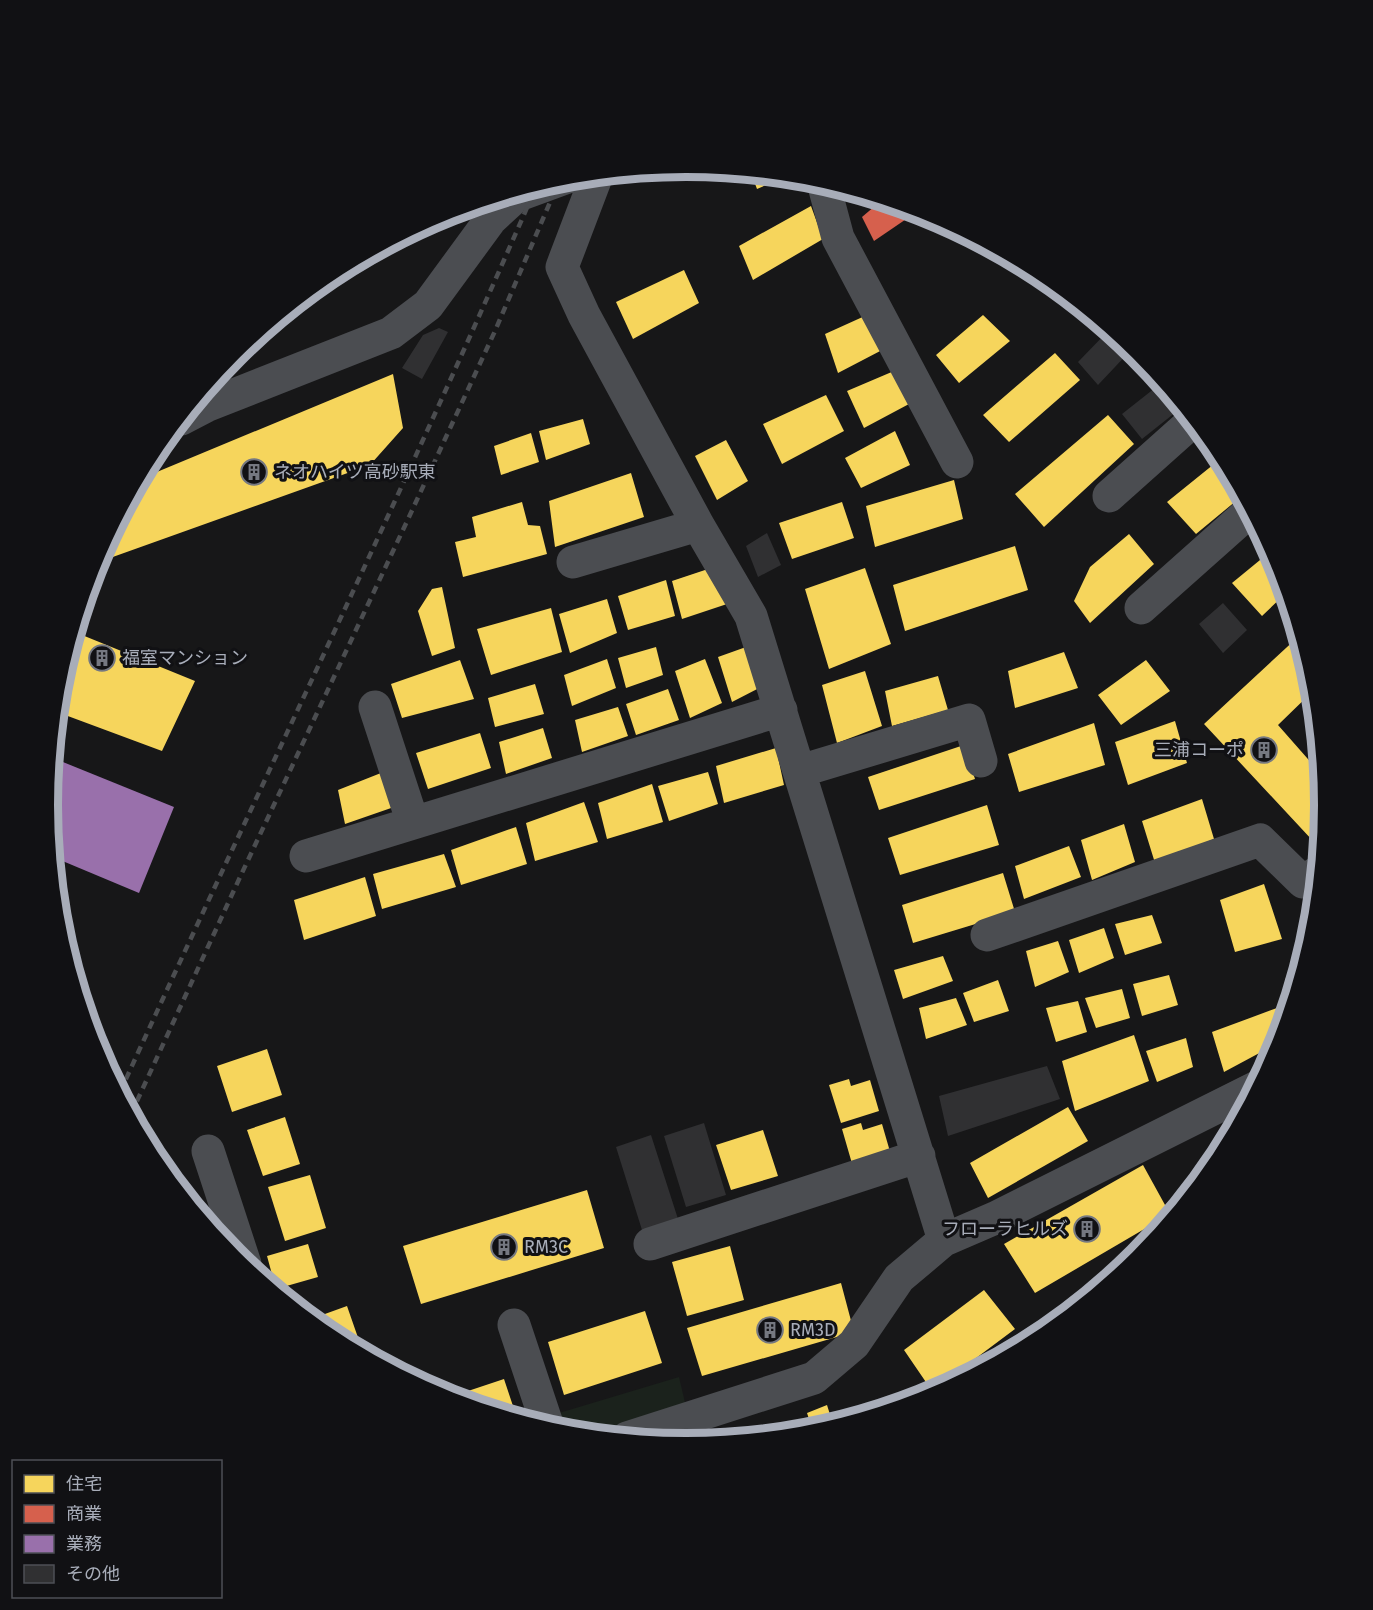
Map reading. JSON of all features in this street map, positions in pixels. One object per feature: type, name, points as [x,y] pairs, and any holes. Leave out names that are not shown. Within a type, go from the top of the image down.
[{"type":"street","points":[[594,184],[562,267],[584,315],[698,525],[751,616],[944,1240]]},
{"type":"street","points":[[825,193],[838,238],[957,462]]},
{"type":"street","points":[[199,410],[391,333],[428,305],[490,219],[508,203]]},
{"type":"street","points":[[1109,496],[1187,426]]},
{"type":"street","points":[[1142,608],[1244,516]]},
{"type":"street","points":[[573,562],[698,525]]},
{"type":"street","points":[[375,707],[413,823]]},
{"type":"street","points":[[306,856],[781,710]]},
{"type":"street","points":[[800,771],[969,720],[981,761]]},
{"type":"street","points":[[987,935],[1260,840],[1303,882],[1310,877]]},
{"type":"street","points":[[646,1432],[814,1378],[854,1344],[899,1278],[944,1240],[995,1218],[1245,1092]]},
{"type":"street","points":[[208,1151],[239,1246]]},
{"type":"street","points":[[650,1244],[919,1156]]},
{"type":"street","points":[[514,1325],[545,1417]]},
{"type":"shaded area","points":[[679,1377],[687,1411],[626,1430],[563,1421],[559,1413]]},
{"type":"building: 住宅","points":[[754,181],[772,183],[757,189]]},
{"type":"building: 住宅","points":[[811,206],[823,239],[753,280],[739,246]]},
{"type":"building: 住宅","points":[[684,270],[699,303],[633,339],[616,302]]},
{"type":"building: 住宅","points":[[867,315],[884,349],[838,373],[825,334]]},
{"type":"building: 住宅","points":[[983,315],[1010,341],[959,383],[936,355]]},
{"type":"building: 住宅","points":[[1055,353],[1080,380],[1009,442],[983,415]]},
{"type":"building: 住宅","points":[[894,371],[909,404],[864,428],[847,391]]},
{"type":"building: 住宅","name":"ネオハイツ高砂駅東","points":[[393,374],[403,428],[370,465],[109,558],[123,527],[154,473]]},
{"type":"building: 住宅","points":[[826,395],[844,431],[782,464],[763,424]]},
{"type":"building: 住宅","points":[[1108,415],[1134,444],[1044,527],[1015,494]]},
{"type":"building: 住宅","points":[[583,419],[590,444],[546,460],[539,431]]},
{"type":"building: 住宅","points":[[895,431],[910,465],[861,488],[845,458]]},
{"type":"building: 住宅","points":[[531,433],[539,462],[501,475],[494,446]]},
{"type":"building: 住宅","points":[[726,440],[748,481],[717,500],[695,456]]},
{"type":"building: 住宅","points":[[1214,464],[1236,501],[1196,534],[1167,502]]},
{"type":"building: 住宅","points":[[631,473],[644,517],[555,547],[549,501]]},
{"type":"building: 住宅","points":[[954,480],[963,519],[875,547],[866,506]]},
{"type":"building: 住宅","points":[[522,502],[528,525],[540,526],[547,554],[463,577],[455,542],[476,537],[472,517]]},
{"type":"building: 住宅","points":[[842,502],[854,538],[792,559],[779,523]]},
{"type":"building: 住宅","points":[[1129,534],[1154,564],[1090,623],[1074,601],[1090,567]]},
{"type":"building: 住宅","points":[[1015,546],[1028,590],[905,631],[893,585]]},
{"type":"building: 住宅","points":[[1263,557],[1280,599],[1262,616],[1232,583]]},
{"type":"building: 住宅","points":[[865,568],[891,644],[829,669],[805,589]]},
{"type":"building: 住宅","points":[[708,569],[727,604],[682,619],[672,581]]},
{"type":"building: 住宅","points":[[666,580],[675,616],[628,630],[618,596]]},
{"type":"building: 住宅","points":[[442,587],[455,648],[432,656],[418,611],[432,589]]},
{"type":"building: 住宅","points":[[607,599],[617,633],[570,653],[559,614]]},
{"type":"building: 住宅","points":[[551,608],[562,652],[491,675],[477,629]]},
{"type":"building: 住宅","name":"福室マンション","points":[[82,635],[195,681],[162,751],[65,715]]},
{"type":"building: 住宅","name":"三浦コーポ","points":[[1293,642],[1305,699],[1278,725],[1313,765],[1313,841],[1204,724]]},
{"type":"building: 住宅","points":[[656,647],[663,675],[626,688],[618,658]]},
{"type":"building: 住宅","points":[[746,647],[763,686],[732,702],[718,657]]},
{"type":"building: 住宅","points":[[1064,652],[1078,688],[1015,708],[1008,671]]},
{"type":"building: 住宅","points":[[607,659],[616,688],[572,706],[564,675]]},
{"type":"building: 住宅","points":[[705,659],[722,703],[690,718],[675,671]]},
{"type":"building: 住宅","points":[[460,660],[474,699],[402,718],[391,684]]},
{"type":"building: 住宅","points":[[1146,660],[1170,691],[1121,725],[1098,695]]},
{"type":"building: 住宅","points":[[865,671],[882,726],[837,743],[822,685]]},
{"type":"building: 住宅","points":[[938,676],[948,710],[892,726],[885,691]]},
{"type":"building: 住宅","points":[[535,684],[544,714],[495,727],[488,698]]},
{"type":"building: 住宅","points":[[668,689],[679,720],[636,735],[626,704]]},
{"type":"building: 住宅","points":[[618,707],[628,736],[582,752],[575,720]]},
{"type":"building: 住宅","points":[[1175,721],[1187,763],[1128,785],[1115,742]]},
{"type":"building: 住宅","points":[[1094,723],[1105,765],[1019,792],[1008,754]]},
{"type":"building: 住宅","points":[[543,728],[552,758],[506,774],[499,742]]},
{"type":"building: 住宅","points":[[480,733],[491,768],[428,789],[416,753]]},
{"type":"building: 住宅","points":[[964,745],[975,779],[879,810],[868,777]]},
{"type":"building: 住宅","points":[[776,748],[784,785],[724,803],[716,766]]},
{"type":"building: 住宅","points":[[386,771],[394,807],[345,824],[338,790]]},
{"type":"building: 住宅","points":[[708,772],[718,804],[669,821],[658,786]]},
{"type":"building: 住宅","points":[[652,784],[663,822],[607,839],[598,803]]},
{"type":"building: 住宅","points":[[1202,799],[1214,839],[1155,863],[1142,821]]},
{"type":"building: 住宅","points":[[584,802],[598,842],[535,861],[526,823]]},
{"type":"building: 住宅","points":[[987,805],[999,845],[900,875],[888,838]]},
{"type":"building: 住宅","points":[[1124,824],[1135,862],[1092,880],[1081,840]]},
{"type":"building: 住宅","points":[[516,827],[527,864],[461,885],[451,850]]},
{"type":"building: 住宅","points":[[1069,846],[1081,877],[1024,899],[1015,866]]},
{"type":"building: 住宅","points":[[444,854],[456,887],[382,909],[373,874]]},
{"type":"building: 住宅","points":[[1003,873],[1015,912],[913,943],[902,905]]},
{"type":"building: 住宅","points":[[365,877],[376,916],[304,940],[294,900]]},
{"type":"building: 住宅","points":[[1264,884],[1282,939],[1235,952],[1220,900]]},
{"type":"building: 住宅","points":[[1152,915],[1162,943],[1125,955],[1115,924]]},
{"type":"building: 住宅","points":[[1104,928],[1114,958],[1079,973],[1069,940]]},
{"type":"building: 住宅","points":[[1058,941],[1069,972],[1035,987],[1026,951]]},
{"type":"building: 住宅","points":[[943,956],[953,981],[903,999],[894,970]]},
{"type":"building: 住宅","points":[[1169,975],[1178,1005],[1142,1016],[1133,984]]},
{"type":"building: 住宅","points":[[998,980],[1009,1011],[974,1022],[963,993]]},
{"type":"building: 住宅","points":[[1122,989],[1130,1018],[1096,1028],[1085,998]]},
{"type":"building: 住宅","points":[[956,998],[967,1025],[926,1039],[919,1008]]},
{"type":"building: 住宅","points":[[1078,1001],[1087,1032],[1056,1042],[1046,1008]]},
{"type":"building: 住宅","points":[[1277,1008],[1279,1013],[1265,1050],[1224,1072],[1212,1032]]},
{"type":"building: 住宅","points":[[1134,1035],[1149,1081],[1075,1111],[1062,1061]]},
{"type":"building: 住宅","points":[[1186,1038],[1193,1067],[1157,1082],[1146,1051]]},
{"type":"building: 住宅","points":[[267,1049],[282,1095],[232,1112],[217,1066]]},
{"type":"building: 住宅","points":[[849,1079],[851,1086],[870,1080],[879,1111],[841,1123],[829,1085]]},
{"type":"building: 住宅","points":[[1068,1107],[1088,1141],[988,1198],[970,1163]]},
{"type":"building: 住宅","points":[[285,1117],[300,1164],[263,1176],[247,1130]]},
{"type":"building: 住宅","points":[[861,1123],[863,1130],[882,1124],[891,1155],[853,1167],[842,1129]]},
{"type":"building: 住宅","points":[[763,1130],[778,1176],[731,1190],[716,1145]]},
{"type":"building: 住宅","name":"フローラヒルズ","points":[[1143,1165],[1167,1209],[1156,1222],[1035,1293],[1004,1244]]},
{"type":"building: 住宅","points":[[310,1175],[326,1228],[285,1241],[268,1187]]},
{"type":"building: 住宅","name":"RM3C","points":[[587,1190],[604,1248],[421,1304],[403,1246]]},
{"type":"building: 住宅","points":[[308,1244],[318,1277],[284,1287],[273,1278],[267,1256]]},
{"type":"building: 住宅","points":[[730,1246],[744,1300],[687,1316],[672,1262]]},
{"type":"building: 住宅","name":"RM3D","points":[[841,1283],[854,1332],[702,1376],[687,1328]]},
{"type":"building: 住宅","points":[[984,1290],[1015,1329],[961,1369],[928,1385],[904,1350]]},
{"type":"building: 住宅","points":[[347,1306],[359,1341],[338,1327],[321,1315]]},
{"type":"building: 住宅","points":[[645,1311],[662,1363],[564,1395],[548,1342]]},
{"type":"building: 住宅","points":[[504,1379],[514,1409],[485,1400],[465,1392]]},
{"type":"building: 住宅","points":[[827,1405],[831,1416],[810,1421],[807,1413]]},
{"type":"building: 商業","points":[[875,206],[908,218],[874,241],[862,217]]},
{"type":"building: 業務","points":[[60,761],[174,807],[139,893],[61,861],[58,805]]},
{"type":"building: その他","points":[[439,328],[448,332],[422,379],[402,368],[423,335]]},
{"type":"building: その他","points":[[1104,335],[1125,356],[1098,385],[1078,362]]},
{"type":"building: その他","points":[[1156,387],[1176,412],[1142,439],[1122,414]]},
{"type":"building: その他","points":[[767,533],[781,565],[758,577],[746,546]]},
{"type":"building: その他","points":[[1223,603],[1247,630],[1223,653],[1199,624]]},
{"type":"building: その他","points":[[1047,1066],[1060,1099],[948,1136],[939,1096]]},
{"type":"building: その他","points":[[704,1123],[726,1195],[686,1207],[664,1136]]},
{"type":"building: その他","points":[[651,1135],[678,1219],[642,1230],[616,1147]]},
{"type":"railway","points":[[135,1105],[495,331],[555,191]]},
{"type":"railway","points":[[124,1084],[383,527],[532,196]]},
{"type":"place","name":"ネオハイツ高砂駅東","points":[[254,472]]},
{"type":"place","name":"福室マンション","points":[[102,658]]},
{"type":"place","name":"三浦コーポ","points":[[1264,750]]},
{"type":"place","name":"フローラヒルズ","points":[[1087,1229]]},
{"type":"place","name":"RM3C","points":[[504,1247]]},
{"type":"place","name":"RM3D","points":[[770,1330]]}]
